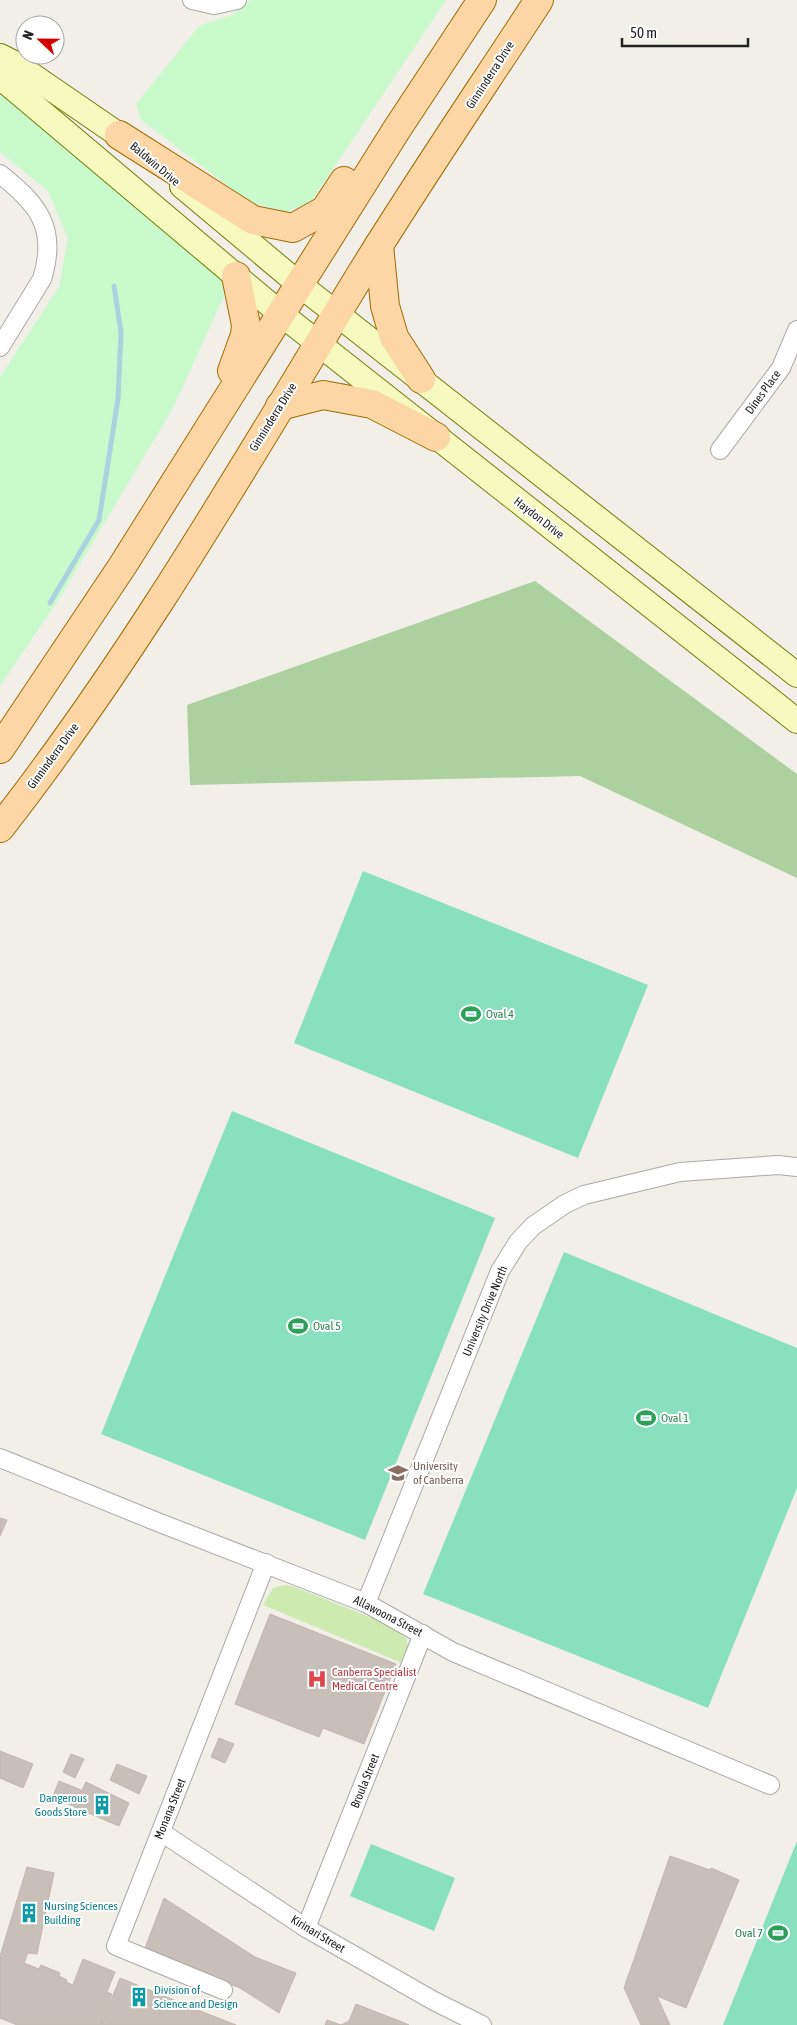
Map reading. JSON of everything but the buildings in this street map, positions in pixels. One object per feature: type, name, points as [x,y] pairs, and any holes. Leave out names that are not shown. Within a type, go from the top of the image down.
[{"type":"main road","points":[[119,135],[254,220],[292,228],[325,210],[442,31],[468,0]]},
{"type":"main road","points":[[0,748],[123,564],[397,129],[482,0]]},
{"type":"main road","name":"Ginninderra Drive","points":[[0,828],[47,768],[161,600],[379,245],[539,0]]},
{"type":"main road","name":"Baldwin Drive","points":[[0,56],[14,63],[119,135],[300,284]]},
{"type":"main road","points":[[0,77],[281,314]]},
{"type":"main road","points":[[379,245],[385,306],[394,337],[421,379]]},
{"type":"main road","points":[[215,417],[245,335],[245,316],[236,276]]},
{"type":"main road","points":[[300,284],[797,674]]},
{"type":"main road","name":"Haydon Drive","points":[[281,314],[797,722]]},
{"type":"main road","points":[[280,406],[323,395],[372,404],[436,436]]},
{"type":"street","points":[[192,0],[214,5],[237,0]]},
{"type":"street","points":[[0,174],[24,194],[36,208],[42,219],[48,243],[46,267],[42,279],[0,347]]},
{"type":"street","name":"Dines Place","points":[[720,450],[781,368],[797,330]]},
{"type":"street","name":"University Drive North","points":[[366,1603],[500,1271],[518,1242],[533,1226],[565,1204],[584,1195],[680,1172],[778,1166],[797,1167]]},
{"type":"street","name":"Allawoona Street","points":[[0,1458],[366,1603],[454,1652],[770,1784]]},
{"type":"street","name":"Monana Street","points":[[224,1990],[116,1946],[266,1563]]},
{"type":"street","name":"Broula Street","points":[[306,1928],[422,1634]]},
{"type":"street","name":"Kirinari Street","points":[[161,1832],[306,1928],[434,2001],[482,2025]]},
{"type":"green space","points":[[251,0],[446,0],[310,203],[286,212],[248,201],[141,120],[136,104],[200,25],[230,16]]},
{"type":"green space","points":[[0,93],[229,285],[173,408],[59,599],[0,686],[0,377],[59,287],[68,238],[48,191],[0,152]]},
{"type":"green space","points":[[535,581],[797,774],[797,878],[580,776],[190,785],[187,705]]},
{"type":"green space","name":"Oval 4","points":[[363,871],[648,985],[578,1158],[294,1043]]},
{"type":"green space","name":"Oval 5","points":[[232,1111],[495,1218],[365,1540],[101,1434]]},
{"type":"green space","name":"Oval 1","points":[[564,1252],[797,1348],[797,1488],[708,1708],[423,1594]]},
{"type":"green space","points":[[285,1585],[292,1586],[387,1624],[406,1638],[410,1653],[405,1652],[402,1663],[263,1605],[273,1588]]},
{"type":"green space","name":"Oval 7","points":[[797,1841],[797,2025],[723,2025]]},
{"type":"green space","points":[[371,1844],[455,1878],[434,1931],[350,1896]]},
{"type":"waterway","points":[[50,603],[99,520],[118,399],[121,332],[114,286]]},
{"type":"place","name":"Oval 4","points":[[471,1014]]},
{"type":"place","name":"Oval 5","points":[[298,1326]]},
{"type":"place","name":"Oval 1","points":[[646,1418]]},
{"type":"place","name":"University of Canberra","points":[[398,1473]]},
{"type":"place","name":"Canberra Specialist Medical Centre","points":[[317,1679]]},
{"type":"place","name":"Dangerous Goods Store","points":[[102,1805]]},
{"type":"place","name":"Nursing Sciences Building","points":[[29,1913]]},
{"type":"place","name":"Oval 7","points":[[778,1933]]},
{"type":"place","name":"Division of Science and Design","points":[[139,1997]]}]
